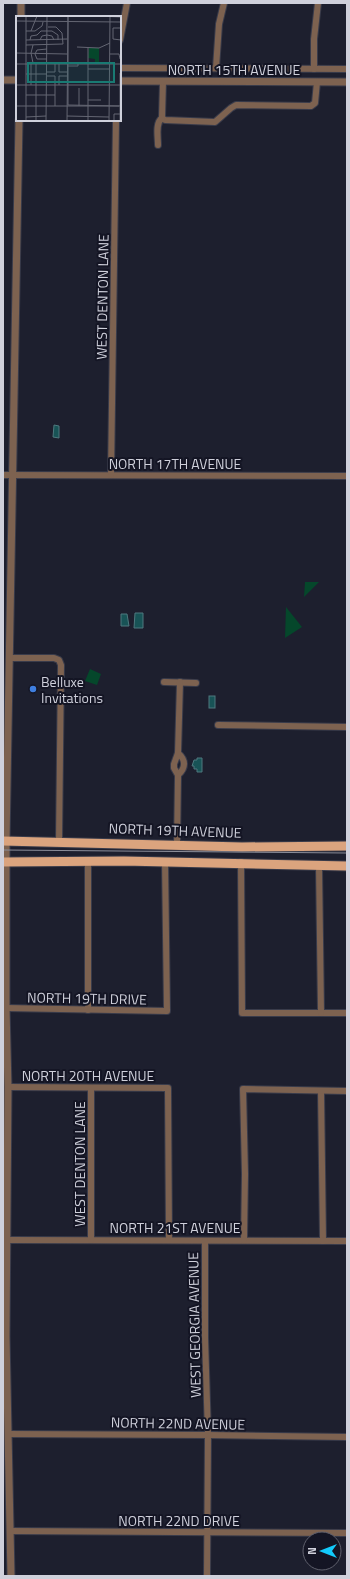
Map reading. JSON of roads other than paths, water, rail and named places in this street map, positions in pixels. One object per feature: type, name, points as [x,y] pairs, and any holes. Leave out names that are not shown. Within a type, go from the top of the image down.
[{"type":"main road","name":"NORTH 19TH AVENUE","points":[[4,841],[177,846],[347,846]]},
{"type":"main road","points":[[5,862],[88,860],[241,862],[347,866]]},
{"type":"street","points":[[21,3],[21,16]]},
{"type":"street","points":[[121,35],[127,3]]},
{"type":"street","points":[[216,68],[219,24],[224,3]]},
{"type":"street","points":[[314,69],[314,39],[318,3]]},
{"type":"street","name":"NORTH 15TH AVENUE","points":[[121,68],[347,69]]},
{"type":"street","points":[[3,80],[16,80]]},
{"type":"street","name":"NORTH 15TH AVENUE","points":[[121,81],[347,82]]},
{"type":"street","points":[[158,145],[158,124],[162,118],[163,81]]},
{"type":"street","points":[[162,118],[165,120],[215,122],[231,108],[236,106],[311,106],[314,103],[317,82]]},
{"type":"street","points":[[11,1576],[10,1530],[6,1485],[8,1434],[5,1240],[8,1087],[5,1052],[6,1008],[4,841],[14,475],[14,349],[20,121]]},
{"type":"street","name":"WEST DENTON LANE","points":[[111,475],[116,121]]},
{"type":"street","name":"NORTH 17TH AVENUE","points":[[3,475],[347,476]]},
{"type":"street","points":[[9,658],[54,658],[59,660],[61,665],[59,842]]},
{"type":"street","points":[[164,682],[196,683]]},
{"type":"street","points":[[177,846],[178,775],[174,768],[174,764],[178,753],[180,682]]},
{"type":"street","points":[[218,726],[347,727]]},
{"type":"street","points":[[178,753],[182,756],[184,763],[181,772],[178,775]]},
{"type":"street","points":[[88,860],[88,1010]]},
{"type":"street","name":"NORTH 19TH DRIVE","points":[[6,1008],[167,1011],[165,861]]},
{"type":"street","points":[[241,862],[242,1013],[347,1013]]},
{"type":"street","points":[[319,866],[321,1013]]},
{"type":"street","name":"NORTH 20TH AVENUE","points":[[8,1087],[168,1088],[169,1240]]},
{"type":"street","name":"WEST DENTON LANE","points":[[91,1088],[91,1240]]},
{"type":"street","points":[[244,1240],[245,1174],[243,1089],[347,1091]]},
{"type":"street","points":[[321,1091],[323,1241]]},
{"type":"street","name":"NORTH 21ST AVENUE","points":[[5,1240],[244,1240],[347,1242]]},
{"type":"street","name":"WEST GEORGIA AVENUE","points":[[205,1241],[205,1337],[208,1435],[207,1576]]},
{"type":"street","name":"NORTH 22ND AVENUE","points":[[8,1434],[347,1437]]},
{"type":"street","name":"NORTH 22ND DRIVE","points":[[10,1530],[347,1533]]},
{"type":"tram line","points":[[3,850],[347,853]]},
{"type":"place","name":"Belluxe Invitations","points":[[33,689]]}]
